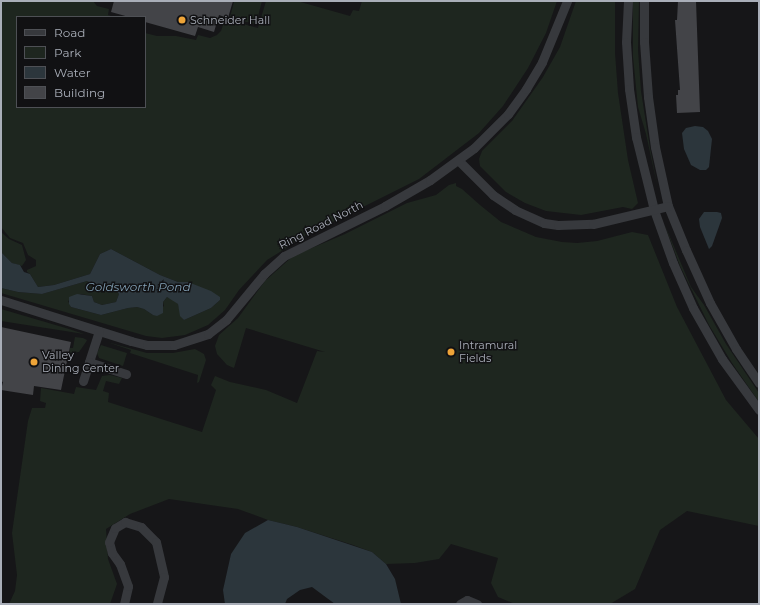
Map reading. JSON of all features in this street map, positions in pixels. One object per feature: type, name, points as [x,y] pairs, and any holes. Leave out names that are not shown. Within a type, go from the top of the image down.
[{"type":"street","name":"Ring Road North","points":[[1,300],[131,342],[161,346],[174,345],[199,338],[226,320],[264,274],[284,256],[385,206],[459,161],[492,131],[508,114],[526,89],[542,62],[567,1]]},
{"type":"street","points":[[628,1],[626,42],[629,89],[636,138],[654,210],[673,263],[693,308],[722,359],[759,410]]},
{"type":"street","points":[[644,1],[644,42],[648,97],[655,147],[668,206],[710,303],[736,349],[759,383]]},
{"type":"street","points":[[459,161],[493,196],[515,210],[544,223],[558,225],[587,225],[668,206]]},
{"type":"street","points":[[83,381],[99,331]]},
{"type":"street","points":[[89,362],[126,374]]},
{"type":"street","points":[[124,604],[128,586],[120,564],[112,552],[109,542],[115,528],[125,522],[141,527],[156,542],[164,577],[158,604]]},
{"type":"street","points":[[460,604],[467,600],[477,604]]},
{"type":"green space","points":[[1,1],[93,1],[97,6],[109,9],[108,15],[111,16],[16,16],[16,108],[146,108],[146,33],[157,36],[176,36],[196,40],[198,35],[210,38],[217,35],[221,31],[225,19],[258,28],[266,1],[297,1],[350,16],[353,10],[359,11],[362,1],[557,1],[546,33],[528,68],[503,106],[479,133],[419,179],[309,234],[267,260],[239,290],[225,310],[208,325],[185,335],[162,338],[146,336],[1,293],[1,288],[18,292],[42,294],[87,281],[93,284],[108,286],[116,290],[119,294],[116,302],[102,305],[94,302],[92,296],[81,294],[68,301],[71,307],[101,315],[137,307],[144,309],[153,315],[164,306],[163,302],[167,297],[178,304],[181,316],[184,320],[211,308],[220,300],[188,282],[178,282],[160,275],[111,249],[100,254],[90,274],[54,285],[38,287],[30,274],[27,272],[27,270],[36,266],[36,260],[28,255],[23,243],[10,238],[1,227]]},
{"type":"green space","points":[[262,1],[256,24],[228,18],[230,17],[234,2]]},
{"type":"green space","points":[[576,1],[615,1],[615,53],[618,93],[628,160],[638,203],[632,209],[623,207],[581,215],[546,211],[525,203],[506,192],[480,166],[479,159],[482,151],[512,121],[543,77],[560,47]]},
{"type":"green space","points":[[633,1],[639,1],[638,50],[641,91],[658,189],[646,134],[638,107],[633,57]]},
{"type":"green space","points":[[456,183],[456,186],[462,189],[501,222],[536,237],[577,243],[597,241],[632,232],[648,235],[677,307],[726,400],[759,439],[759,526],[687,511],[660,530],[635,589],[610,604],[515,604],[498,597],[491,583],[498,558],[451,544],[439,559],[415,563],[386,564],[372,552],[297,527],[268,520],[238,509],[169,499],[130,514],[106,529],[108,559],[117,584],[110,604],[9,604],[15,591],[17,575],[12,533],[28,421],[32,408],[45,408],[46,403],[40,401],[41,388],[74,394],[76,387],[96,390],[102,376],[110,375],[122,378],[119,384],[106,381],[103,391],[109,393],[108,402],[202,432],[216,390],[211,385],[215,376],[230,382],[266,390],[297,403],[317,351],[325,352],[246,328],[234,368],[227,365],[217,354],[215,346],[219,335],[238,318],[265,281],[293,256],[345,234],[407,203],[436,195],[449,185]]},
{"type":"green space","points":[[664,223],[691,287],[704,305],[726,344],[759,393],[759,402],[732,363],[709,325],[680,266]]},
{"type":"green space","points":[[1,232],[9,239],[22,245],[26,260],[22,266],[12,263],[1,252]]},
{"type":"green space","points":[[1,309],[69,329],[84,334],[1,321]]},
{"type":"green space","points":[[75,337],[87,340],[79,352],[69,353],[70,348],[73,348]]},
{"type":"green space","points":[[107,342],[147,353],[173,353],[195,349],[204,354],[206,360],[199,382],[197,383],[198,375],[130,353],[131,350]]},
{"type":"green space","points":[[101,345],[127,353],[123,366],[99,358],[97,353]]},
{"type":"water","points":[[695,126],[703,127],[708,131],[712,139],[709,167],[706,170],[700,170],[691,165],[684,149],[682,133],[686,128]]},
{"type":"water","points":[[704,212],[721,213],[722,218],[712,246],[709,249],[700,227],[699,219]]},
{"type":"water","name":"Goldsworth Pond","points":[[111,249],[160,275],[178,282],[188,282],[211,291],[220,297],[220,300],[211,308],[184,320],[180,316],[178,304],[167,297],[163,302],[163,313],[157,316],[137,307],[101,315],[71,307],[69,304],[69,297],[77,294],[92,296],[94,302],[102,305],[116,302],[119,294],[116,290],[87,281],[42,294],[18,292],[1,288],[1,252],[12,263],[20,265],[24,272],[30,274],[38,287],[54,285],[90,274],[100,254]]},
{"type":"water","points":[[268,520],[297,527],[372,552],[386,564],[395,579],[401,604],[335,604],[312,587],[300,590],[287,599],[285,604],[225,604],[223,590],[231,554],[245,533]]},
{"type":"building","name":"Schneider Hall","points":[[114,1],[233,1],[228,18],[219,15],[214,32],[198,27],[195,36],[146,22],[146,16],[125,16],[111,12]]},
{"type":"building","points":[[678,1],[696,1],[700,112],[677,113],[676,95],[678,95],[678,90],[680,90],[675,20],[677,20]]},
{"type":"building","name":"Valley Dining Center","points":[[1,327],[71,342],[61,390],[34,386],[33,395],[1,390],[3,382],[1,381]]},
{"type":"place","name":"Schneider Hall","points":[[182,20]]},
{"type":"place","name":"Intramural Fields","points":[[451,352]]},
{"type":"place","name":"Valley Dining Center","points":[[34,362]]}]
